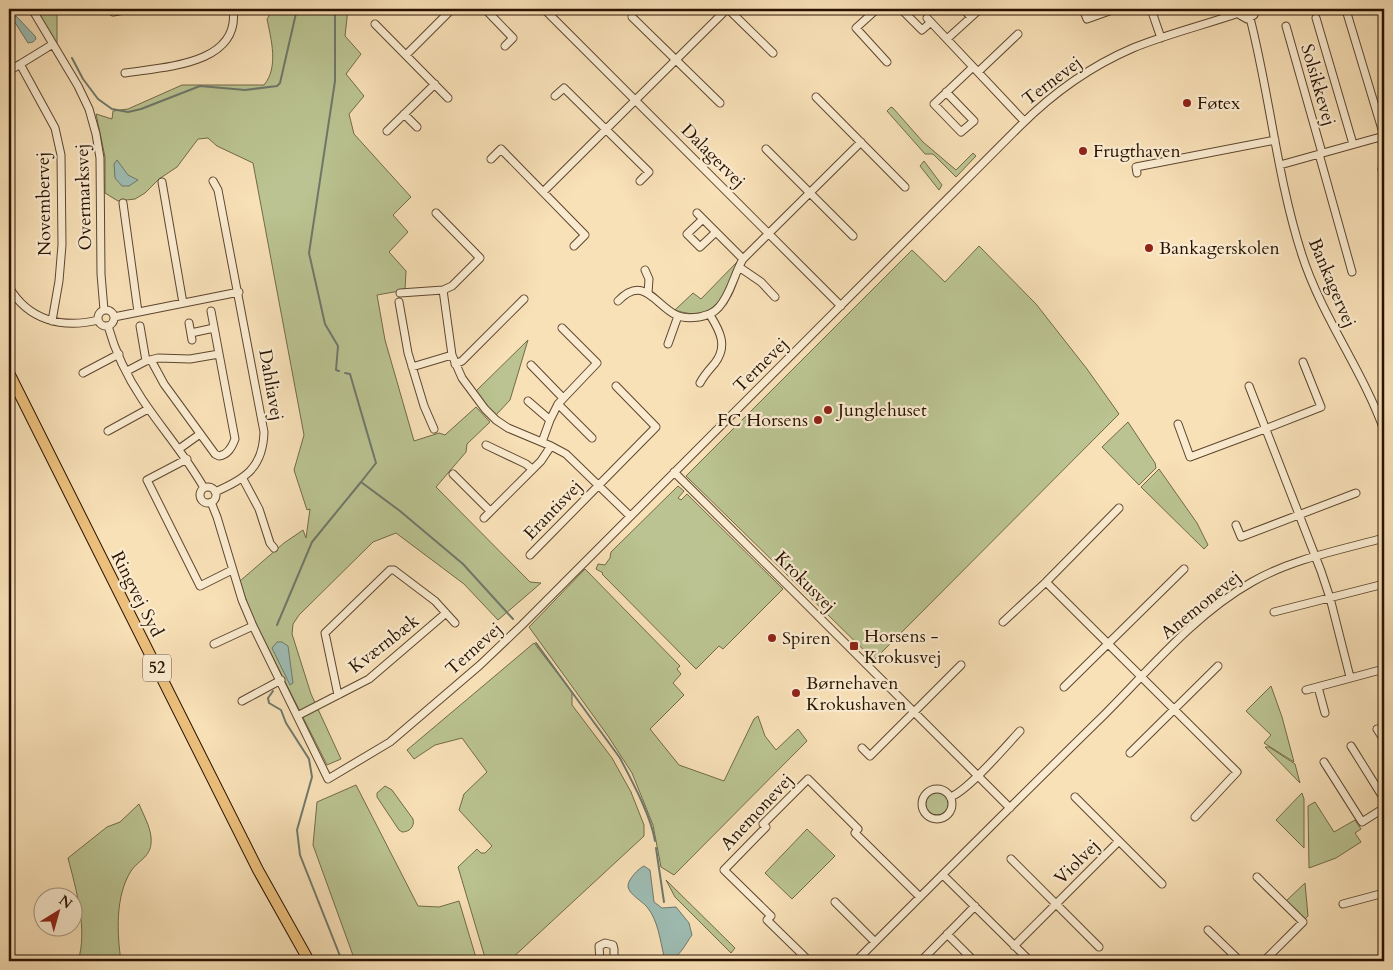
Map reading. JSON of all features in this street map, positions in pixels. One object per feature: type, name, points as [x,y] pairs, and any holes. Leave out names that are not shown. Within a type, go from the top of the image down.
[{"type":"highway","name":"Ringvej Syd","points":[[9,373],[258,870],[309,961]]},
{"type":"street","name":"Overmarksvej","points":[[32,9],[89,109],[96,134],[100,158],[101,274],[104,310]]},
{"type":"street","points":[[113,12],[130,9]]},
{"type":"street","points":[[126,73],[193,62],[208,55],[230,34],[234,15],[233,9]]},
{"type":"street","points":[[406,55],[452,9]]},
{"type":"street","points":[[485,9],[513,38],[504,46]]},
{"type":"street","name":"Dalagervej","points":[[544,9],[841,306]]},
{"type":"street","points":[[544,192],[728,9],[773,53]]},
{"type":"street","points":[[877,9],[856,28],[887,62]]},
{"type":"street","points":[[901,9],[922,30],[929,20],[1024,121]]},
{"type":"street","points":[[963,9],[971,17]]},
{"type":"street","points":[[947,40],[980,9]]},
{"type":"street","points":[[1083,9],[1087,19],[1115,9]]},
{"type":"street","points":[[1151,9],[1161,38]]},
{"type":"street","points":[[1239,11],[1242,17],[1250,18],[1254,15],[1256,9]]},
{"type":"street","points":[[1381,9],[1384,21]]},
{"type":"street","name":"Solsikkevej","points":[[1280,165],[1384,136],[1346,10]]},
{"type":"street","name":"Ternevej","points":[[297,716],[328,779],[390,742],[480,665],[522,625],[1024,121],[1053,96],[1086,72],[1134,48],[1239,11]]},
{"type":"street","points":[[632,17],[720,103]]},
{"type":"street","name":"Bankagervej","points":[[1250,18],[1295,232],[1314,287],[1380,417],[1384,430]]},
{"type":"street","name":"Solsikkevej","points":[[1316,18],[1353,144]]},
{"type":"street","points":[[375,24],[448,98]]},
{"type":"street","name":"Solsikkevej","points":[[1286,26],[1352,272]]},
{"type":"street","points":[[946,92],[974,121],[961,132],[934,104],[946,92],[976,70],[1018,34]]},
{"type":"street","points":[[9,71],[53,44]]},
{"type":"street","name":"Novembervej","points":[[20,64],[56,128],[61,155],[62,245],[59,281],[52,321]]},
{"type":"street","points":[[387,131],[435,84]]},
{"type":"street","points":[[555,96],[564,88],[649,172],[640,181]]},
{"type":"street","points":[[816,97],[905,187]]},
{"type":"street","points":[[404,114],[417,127]]},
{"type":"street","points":[[1137,173],[1136,167],[1275,140]]},
{"type":"street","points":[[618,301],[631,291],[640,290],[648,293],[678,316],[695,317],[710,315],[725,299],[738,267],[744,259],[861,142]]},
{"type":"street","points":[[491,159],[501,149],[544,192],[585,235],[574,246]]},
{"type":"street","points":[[766,149],[853,236]]},
{"type":"street","name":"Dahliavej","points":[[213,181],[218,190],[239,292],[264,432],[261,454],[243,479],[215,492]]},
{"type":"street","points":[[162,182],[183,303]]},
{"type":"street","points":[[123,203],[138,312]]},
{"type":"street","points":[[400,293],[443,290],[456,283],[480,258],[436,213]]},
{"type":"street","points":[[716,232],[700,247],[687,234],[700,216],[744,259]]},
{"type":"street","points":[[738,267],[761,282],[775,297]]},
{"type":"street","points":[[645,270],[649,279],[648,293]]},
{"type":"street","points":[[9,287],[18,300],[42,318],[72,324],[98,320]]},
{"type":"street","name":"Erantisvej","points":[[443,290],[452,356],[462,378],[485,409],[508,428],[552,446],[566,454],[630,516]]},
{"type":"street","points":[[114,317],[239,292]]},
{"type":"street","points":[[456,364],[462,362],[524,299]]},
{"type":"street","points":[[399,302],[404,339],[424,406],[434,429]]},
{"type":"street","points":[[104,310],[111,311],[114,317],[113,323],[108,326],[102,325],[98,320],[99,314],[104,310]]},
{"type":"street","points":[[140,326],[149,360],[200,434],[219,456],[227,453],[235,439],[211,311]]},
{"type":"street","points":[[700,383],[704,374],[715,363],[722,347],[720,330],[710,315]]},
{"type":"street","points":[[668,344],[678,316]]},
{"type":"street","points":[[188,324],[192,340]]},
{"type":"street","points":[[108,326],[119,354],[148,409],[179,449],[204,488]]},
{"type":"street","points":[[191,332],[214,328]]},
{"type":"street","points":[[542,442],[558,404],[597,363],[562,328]]},
{"type":"street","points":[[84,373],[119,354]]},
{"type":"street","points":[[127,370],[149,360],[168,357],[190,359],[219,354]]},
{"type":"street","points":[[412,367],[452,356]]},
{"type":"street","points":[[1178,424],[1190,457],[1321,407],[1303,362]]},
{"type":"street","points":[[531,365],[563,398]]},
{"type":"street","name":"Erantisvej","points":[[530,555],[656,427],[616,386]]},
{"type":"street","points":[[1248,386],[1330,598],[1350,677]]},
{"type":"street","points":[[528,401],[550,420]]},
{"type":"street","points":[[558,404],[592,438]]},
{"type":"street","points":[[108,431],[148,409]]},
{"type":"street","points":[[179,449],[200,434]]},
{"type":"street","points":[[486,445],[526,464],[532,469]]},
{"type":"street","points":[[484,518],[552,446]]},
{"type":"street","points":[[186,459],[147,480],[200,586],[232,570]]},
{"type":"street","name":"Krokusvej","points":[[674,472],[1010,808]]},
{"type":"street","points":[[453,474],[490,511]]},
{"type":"street","points":[[243,479],[259,509],[270,543],[274,548]]},
{"type":"street","points":[[204,488],[212,488],[215,492],[215,499],[211,502]]},
{"type":"street","points":[[204,488],[200,494],[201,499],[211,502]]},
{"type":"street","points":[[1236,525],[1240,537],[1356,493]]},
{"type":"street","points":[[211,502],[232,570],[253,626],[297,716]]},
{"type":"street","points":[[1003,622],[1046,582],[1119,508]]},
{"type":"street","name":"Anemonevej","points":[[856,961],[1200,620],[1251,582],[1283,567],[1315,556],[1384,538]]},
{"type":"street","name":"Anemonevej","points":[[1064,687],[1184,569]]},
{"type":"street","name":"Kværnbæk","points":[[338,695],[324,637],[325,633],[390,570],[394,570],[435,601],[455,623]]},
{"type":"street","points":[[1046,582],[1238,772],[1195,817]]},
{"type":"street","points":[[1274,612],[1384,584],[1384,586]]},
{"type":"street","name":"Kværnbæk","points":[[297,716],[369,679],[446,613]]},
{"type":"street","points":[[214,644],[253,626]]},
{"type":"street","points":[[862,748],[870,756],[961,665]]},
{"type":"street","points":[[1130,752],[1218,666]]},
{"type":"street","points":[[1306,690],[1384,669]]},
{"type":"street","points":[[242,701],[281,680]]},
{"type":"street","points":[[1318,687],[1325,714]]},
{"type":"street","points":[[1377,729],[1384,740]]},
{"type":"street","points":[[950,797],[956,795],[977,776],[1020,731]]},
{"type":"street","points":[[1351,746],[1384,799]]},
{"type":"street","points":[[1324,762],[1362,822],[1384,808]]},
{"type":"street","name":"Anemonevej","points":[[809,961],[767,920],[771,916],[724,870],[766,827],[763,824],[808,779],[858,829],[855,832],[920,897]]},
{"type":"street","points":[[930,790],[944,790],[950,797],[952,807],[950,812],[942,818],[932,818],[924,811],[922,802],[926,793],[930,790]]},
{"type":"street","name":"Violvej","points":[[1075,797],[1162,884]]},
{"type":"street","name":"Violvej","points":[[1014,946],[1118,841]]},
{"type":"street","name":"Violvej","points":[[1011,859],[1099,947]]},
{"type":"street","points":[[943,875],[1030,961]]},
{"type":"street","points":[[1257,876],[1303,922],[1264,961]]},
{"type":"street","points":[[1342,904],[1384,893]]},
{"type":"street","points":[[835,902],[875,942]]},
{"type":"street","points":[[921,961],[975,906]]},
{"type":"street","points":[[1208,930],[1240,961]]},
{"type":"street","points":[[947,934],[974,961]]},
{"type":"street","points":[[600,961],[599,946],[605,943],[613,946],[614,961]]},
{"type":"green space","points":[[36,9],[57,9],[57,44]]},
{"type":"green space","points":[[270,9],[348,9],[345,36],[361,54],[346,74],[364,96],[349,114],[354,134],[411,197],[393,215],[408,232],[389,252],[406,271],[405,290],[377,295],[385,340],[414,441],[439,433],[445,435],[476,407],[490,422],[467,444],[466,452],[436,487],[530,582],[541,583],[498,620],[464,584],[396,533],[373,542],[299,615],[293,624],[292,634],[311,694],[341,759],[327,765],[250,612],[240,581],[284,543],[303,530],[306,538],[310,509],[307,510],[294,470],[304,435],[253,163],[217,146],[208,138],[198,139],[177,167],[159,179],[145,193],[135,199],[118,201],[105,193],[105,157],[96,114],[112,119],[113,111],[128,109],[182,85],[264,85],[269,78],[273,61],[267,19]]},
{"type":"green space","points":[[891,107],[923,142],[956,170],[973,153],[976,156],[956,177],[933,154],[925,154],[887,111]]},
{"type":"green space","points":[[924,161],[942,185],[939,190],[920,166]]},
{"type":"green space","points":[[979,246],[1036,304],[1087,369],[1119,414],[874,660],[686,476],[912,250],[945,282]]},
{"type":"green space","points":[[738,261],[723,295],[710,310],[689,314],[675,310],[693,293],[701,299]]},
{"type":"green space","points":[[528,340],[510,400],[496,415],[489,409],[476,391]]},
{"type":"green space","points":[[1128,422],[1155,463],[1156,468],[1139,485],[1102,447]]},
{"type":"green space","points":[[1159,469],[1197,523],[1208,545],[1204,549],[1141,487]]},
{"type":"green space","points":[[678,486],[684,491],[678,498],[681,500],[687,494],[783,589],[723,649],[719,646],[696,669],[603,573],[596,569],[598,564],[605,565],[610,558],[611,552]]},
{"type":"green space","points":[[585,569],[680,666],[677,669],[681,674],[673,683],[684,695],[650,729],[679,765],[724,781],[754,719],[758,716],[765,736],[776,750],[798,729],[807,741],[674,875],[661,867],[653,825],[632,773],[608,736],[529,627]]},
{"type":"green space","points":[[534,643],[572,692],[572,705],[612,758],[631,792],[644,825],[644,836],[509,961],[486,961],[458,867],[477,849],[481,853],[485,853],[492,846],[459,810],[464,794],[487,772],[462,738],[435,745],[414,759],[407,750]]},
{"type":"green space","points":[[1271,686],[1282,717],[1294,762],[1264,743],[1271,735],[1246,711]]},
{"type":"green space","points":[[1265,747],[1269,747],[1295,764],[1300,783]]},
{"type":"green space","points":[[356,785],[418,906],[439,907],[459,901],[477,961],[355,961],[313,845],[317,802]]},
{"type":"green space","points":[[385,786],[392,790],[413,819],[412,827],[405,832],[399,830],[377,797],[377,793]]},
{"type":"green space","points":[[937,791],[946,794],[949,803],[946,812],[937,815],[928,812],[925,803],[928,794]]},
{"type":"green space","points":[[1302,793],[1304,799],[1304,848],[1276,820]]},
{"type":"green space","points":[[1315,802],[1334,832],[1355,820],[1361,829],[1355,833],[1361,842],[1336,858],[1309,868],[1308,806]]},
{"type":"green space","points":[[139,804],[151,837],[148,853],[131,871],[122,892],[118,915],[121,961],[78,961],[82,938],[82,888],[75,888],[68,858],[107,827],[120,822]]},
{"type":"green space","points":[[807,829],[835,856],[792,899],[765,873]]},
{"type":"green space","points":[[666,880],[735,948],[731,953],[675,897]]},
{"type":"green space","points":[[1305,883],[1308,916],[1305,919],[1286,901]]},
{"type":"water","points":[[16,16],[35,36],[36,39],[33,42],[28,43],[14,21]]},
{"type":"water","points":[[117,160],[128,175],[138,180],[129,186],[122,186],[115,178],[114,164]]},
{"type":"water","points":[[277,642],[282,642],[288,646],[293,683],[290,685],[272,648]]},
{"type":"water","points":[[644,866],[650,870],[654,902],[662,908],[676,907],[689,923],[692,935],[679,954],[672,959],[668,960],[664,956],[658,930],[651,912],[631,893],[628,887],[631,878]]},
{"type":"waterway","points":[[72,58],[83,79],[98,99],[112,109],[128,112],[141,109],[200,86],[245,90],[277,86],[280,83],[297,9]]},
{"type":"waterway","points":[[335,9],[335,81],[309,253],[325,324],[338,346],[336,370],[339,371]]},
{"type":"waterway","points":[[345,373],[350,374],[376,463],[361,482],[400,511],[463,564],[513,619]]},
{"type":"waterway","points":[[277,625],[312,542],[361,482]]},
{"type":"waterway","points":[[536,643],[620,758],[645,810],[655,841]]},
{"type":"waterway","points":[[273,691],[268,698],[269,703],[281,710],[286,723],[309,759],[312,777],[297,830],[300,855],[342,961]]},
{"type":"waterway","points":[[656,848],[664,902]]},
{"type":"place","name":"Føtex","points":[[1187,103]]},
{"type":"place","name":"Frugthaven","points":[[1083,151]]},
{"type":"place","name":"Bankagerskolen","points":[[1149,248]]},
{"type":"place","name":"Junglehuset","points":[[828,410]]},
{"type":"place","name":"FC Horsens","points":[[818,420]]},
{"type":"place","name":"Spiren","points":[[772,638]]},
{"type":"place","name":"Horsens - Krokusvej","points":[[854,646]]},
{"type":"place","name":"Børnehaven Krokushaven","points":[[796,693]]}]
